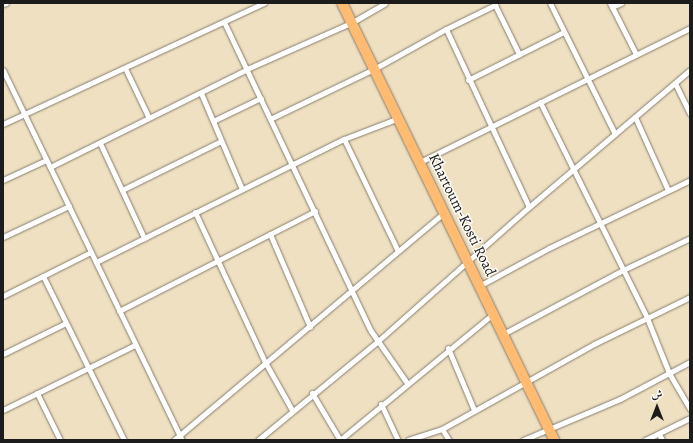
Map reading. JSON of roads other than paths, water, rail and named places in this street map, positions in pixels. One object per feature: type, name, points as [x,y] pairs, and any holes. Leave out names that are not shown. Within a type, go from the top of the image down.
[{"type":"highway","name":"Khartoum-Kosti Road","points":[[342,3],[554,440]]},
{"type":"street","points":[[3,124],[264,3]]},
{"type":"street","points":[[50,167],[247,69],[351,23],[385,3]]},
{"type":"street","points":[[550,3],[615,134]]},
{"type":"street","points":[[621,3],[611,5],[636,54]]},
{"type":"street","points":[[272,118],[374,69],[494,4],[519,54]]},
{"type":"street","points":[[224,22],[272,118],[378,341],[407,383]]},
{"type":"street","points":[[420,162],[690,28]]},
{"type":"street","points":[[446,29],[468,80],[528,207]]},
{"type":"street","points":[[468,80],[564,32]]},
{"type":"street","points":[[124,68],[149,118]]},
{"type":"street","points":[[3,70],[181,438]]},
{"type":"street","points":[[258,440],[312,393],[378,341],[528,207],[690,70]]},
{"type":"street","points":[[675,83],[690,114]]},
{"type":"street","points":[[201,93],[242,190]]},
{"type":"street","points":[[213,121],[261,98]]},
{"type":"street","points":[[540,102],[648,318],[670,373],[690,408]]},
{"type":"street","points":[[635,117],[668,190]]},
{"type":"street","points":[[96,262],[293,164],[344,140],[399,118]]},
{"type":"street","points":[[344,140],[398,250]]},
{"type":"street","points":[[122,190],[221,141]]},
{"type":"street","points":[[100,143],[144,238]]},
{"type":"street","points":[[3,180],[46,160]]},
{"type":"street","points":[[479,286],[600,223],[690,180]]},
{"type":"street","points":[[3,237],[69,206]]},
{"type":"street","points":[[119,311],[218,262],[315,211]]},
{"type":"street","points":[[195,212],[266,362],[292,410]]},
{"type":"street","points":[[174,440],[181,438],[266,362],[354,291],[398,250],[444,213]]},
{"type":"street","points":[[270,234],[310,327]]},
{"type":"street","points":[[503,334],[623,270],[690,238]]},
{"type":"street","points":[[3,296],[91,252]]},
{"type":"street","points":[[42,276],[124,440]]},
{"type":"street","points":[[408,440],[442,428],[526,381],[690,297]]},
{"type":"street","points":[[312,393],[340,440],[448,348],[493,314]]},
{"type":"street","points":[[4,352],[66,323]]},
{"type":"street","points":[[3,410],[88,369],[135,344]]},
{"type":"street","points":[[448,348],[474,410]]},
{"type":"street","points":[[523,440],[620,399],[690,362]]},
{"type":"street","points":[[37,394],[60,440]]},
{"type":"street","points":[[381,404],[398,440]]},
{"type":"street","points":[[645,440],[690,418]]},
{"type":"street","points":[[442,428],[449,440]]},
{"type":"street","points":[[659,434],[662,440]]}]
